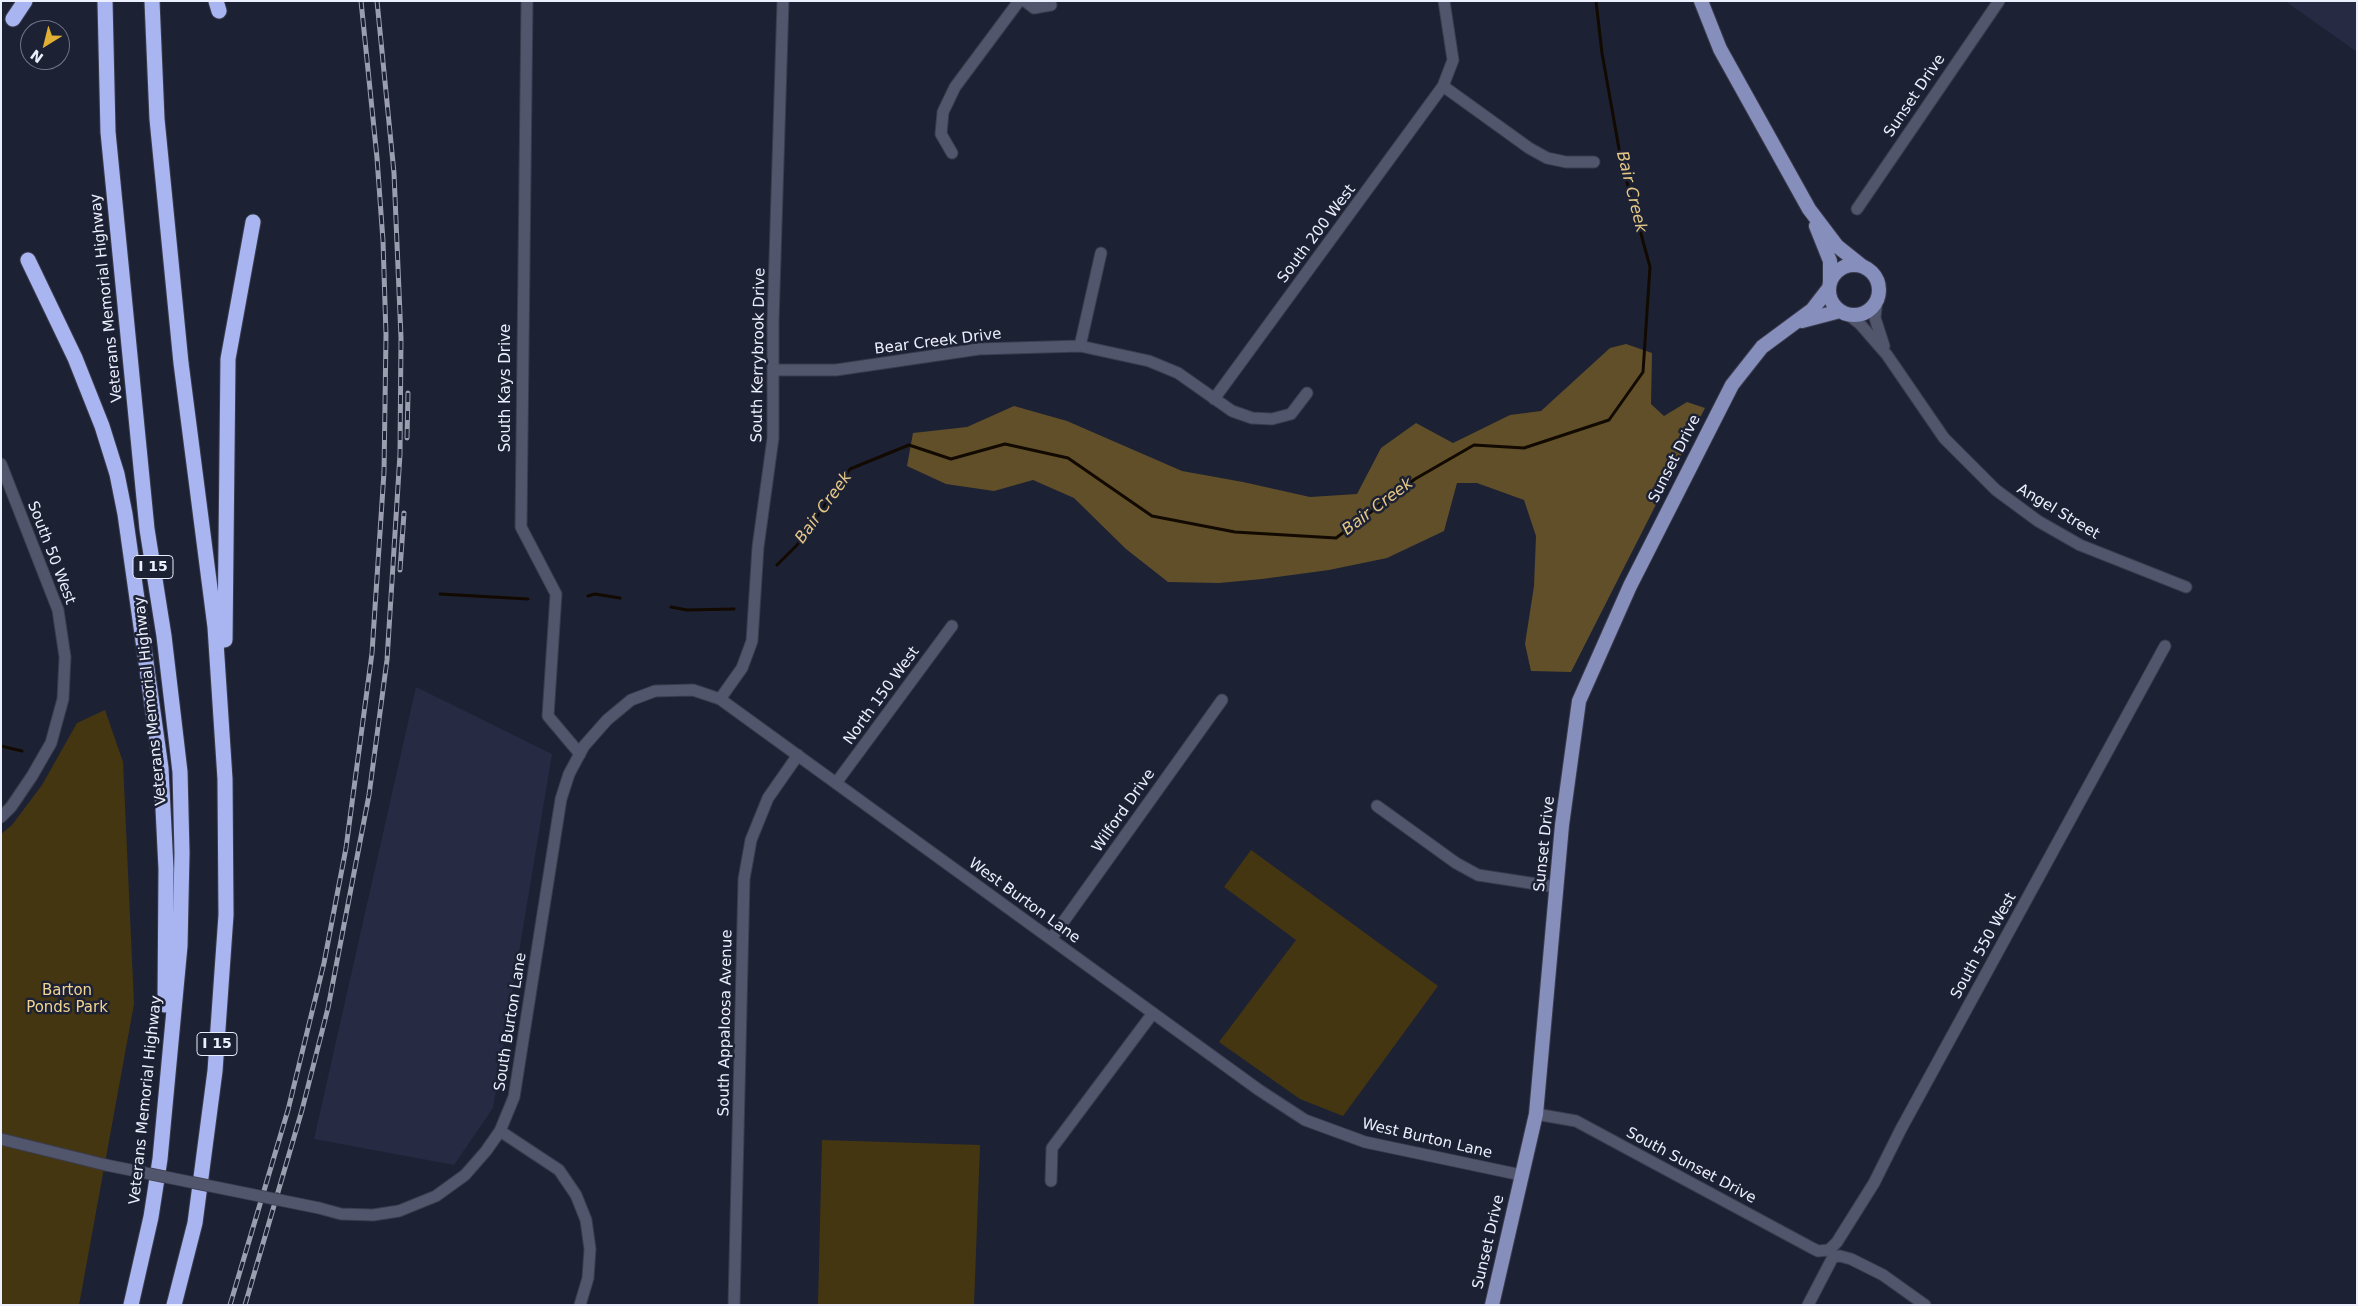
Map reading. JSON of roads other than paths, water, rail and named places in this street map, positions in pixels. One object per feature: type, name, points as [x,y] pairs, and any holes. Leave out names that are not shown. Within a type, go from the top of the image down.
[{"type":"highway","points":[[13,19],[25,1]]},
{"type":"highway","name":"Veterans Memorial Highway","points":[[105,1],[108,132],[147,529],[164,636],[180,772],[182,852],[180,946],[163,1132],[151,1217],[131,1305]]},
{"type":"highway","name":"I 15","points":[[152,1],[156,118],[181,363],[215,627],[225,779],[226,915],[215,1071],[195,1223],[174,1305]]},
{"type":"highway","points":[[225,779],[228,359],[254,222]]},
{"type":"highway","points":[[28,260],[75,358],[102,426],[118,474],[125,514],[161,768],[166,869],[163,1132]]},
{"type":"main road","points":[[1701,1],[1720,48],[1810,209],[1837,246],[1874,275],[1878,282],[1878,298],[1865,312],[1852,315],[1843,312],[1831,301],[1830,261],[1810,209]]},
{"type":"main road","points":[[1830,285],[1833,276],[1843,268],[1849,265],[1862,266]]},
{"type":"main road","name":"Sunset Drive","points":[[1492,1305],[1536,1114],[1563,815],[1579,700],[1630,586],[1732,385],[1752,357],[1812,310],[1830,285]]},
{"type":"main road","points":[[1792,324],[1843,312]]},
{"type":"street","name":"South Kays Drive","points":[[527,1],[520,527],[556,594],[548,716],[580,754]]},
{"type":"street","name":"South Kerrybrook Drive","points":[[720,699],[742,668],[752,641],[758,547],[773,438],[773,322],[783,1]]},
{"type":"street","points":[[952,153],[941,134],[942,112],[955,87],[1019,1]]},
{"type":"street","points":[[1025,1],[1034,8],[1050,5]]},
{"type":"street","name":"South 200 West","points":[[1214,399],[1443,86],[1453,60],[1444,1]]},
{"type":"street","name":"Sunset Drive","points":[[1857,209],[1999,1]]},
{"type":"street","points":[[1443,86],[1529,148],[1548,158],[1566,162],[1594,162]]},
{"type":"street","points":[[1080,346],[1101,253]]},
{"type":"street","points":[[1878,298],[1875,318],[1887,355]]},
{"type":"street","points":[[1843,312],[1860,324],[1887,355]]},
{"type":"street","name":"Bear Creek Drive","points":[[774,370],[836,370],[979,349],[1080,346],[1149,361],[1178,373],[1232,412],[1252,418],[1272,419],[1291,414],[1307,393]]},
{"type":"street","name":"Angel Street","points":[[1887,355],[1944,438],[1976,472],[2016,506],[2080,545],[2186,587]]},
{"type":"street","name":"South 50 West","points":[[1,464],[58,610],[64,657],[63,699],[51,743],[32,776],[11,807],[1,817]]},
{"type":"street","name":"North 150 West","points":[[836,783],[952,626]]},
{"type":"street","name":"South 550 West","points":[[1808,1305],[1837,1242],[1874,1182],[1901,1129],[2165,646]]},
{"type":"street","name":"West Burton Lane","points":[[561,799],[569,774],[580,754],[607,720],[631,700],[655,691],[693,690],[720,699],[1259,1090],[1305,1120],[1365,1142],[1521,1175]]},
{"type":"street","name":"Wilford Drive","points":[[1051,939],[1222,700]]},
{"type":"street","name":"South Appaloosa Avenue","points":[[734,1305],[744,879],[751,840],[768,798],[798,756]]},
{"type":"street","name":"South Burton Lane","points":[[1,1139],[106,1165],[341,1214],[373,1215],[399,1211],[436,1196],[464,1175],[486,1151],[500,1131],[514,1097],[561,799]]},
{"type":"street","points":[[1377,806],[1456,863],[1478,875],[1556,887]]},
{"type":"street","points":[[1052,1180],[1052,1148],[1153,1013]]},
{"type":"street","name":"South Sunset Drive","points":[[1536,1114],[1576,1121],[1812,1248],[1851,1259],[1883,1275],[1925,1305]]},
{"type":"street","points":[[500,1131],[558,1170],[576,1195],[586,1220],[590,1249],[588,1278],[580,1305]]},
{"type":"waterway","name":"Bair Creek","points":[[777,565],[797,545],[850,469],[909,445],[951,459],[1005,444],[1068,458],[1152,516],[1235,532],[1336,538],[1415,479],[1474,445],[1524,448],[1609,420],[1643,372],[1650,267],[1621,160],[1602,53],[1596,1]]},
{"type":"waterway","name":"Bair Creek","points":[[440,594],[528,599]]},
{"type":"waterway","name":"Bair Creek","points":[[588,596],[595,594],[620,598]]},
{"type":"waterway","name":"Bair Creek","points":[[671,607],[687,610],[734,609]]},
{"type":"waterway","name":"Bair Creek","points":[[1,746],[22,751]]},
{"type":"railway","points":[[230,1305],[288,1110],[324,963],[346,848],[372,653],[384,472],[386,335],[383,241],[377,158],[361,1]]},
{"type":"railway","points":[[245,1305],[302,1110],[328,1008],[369,795],[387,660],[400,454],[401,338],[394,173],[377,1]]},
{"type":"railway","points":[[407,438],[408,393]]},
{"type":"railway","points":[[400,570],[404,513]]},
{"type":"park label","name":"Barton Ponds Park","points":[[67,1000]]}]
